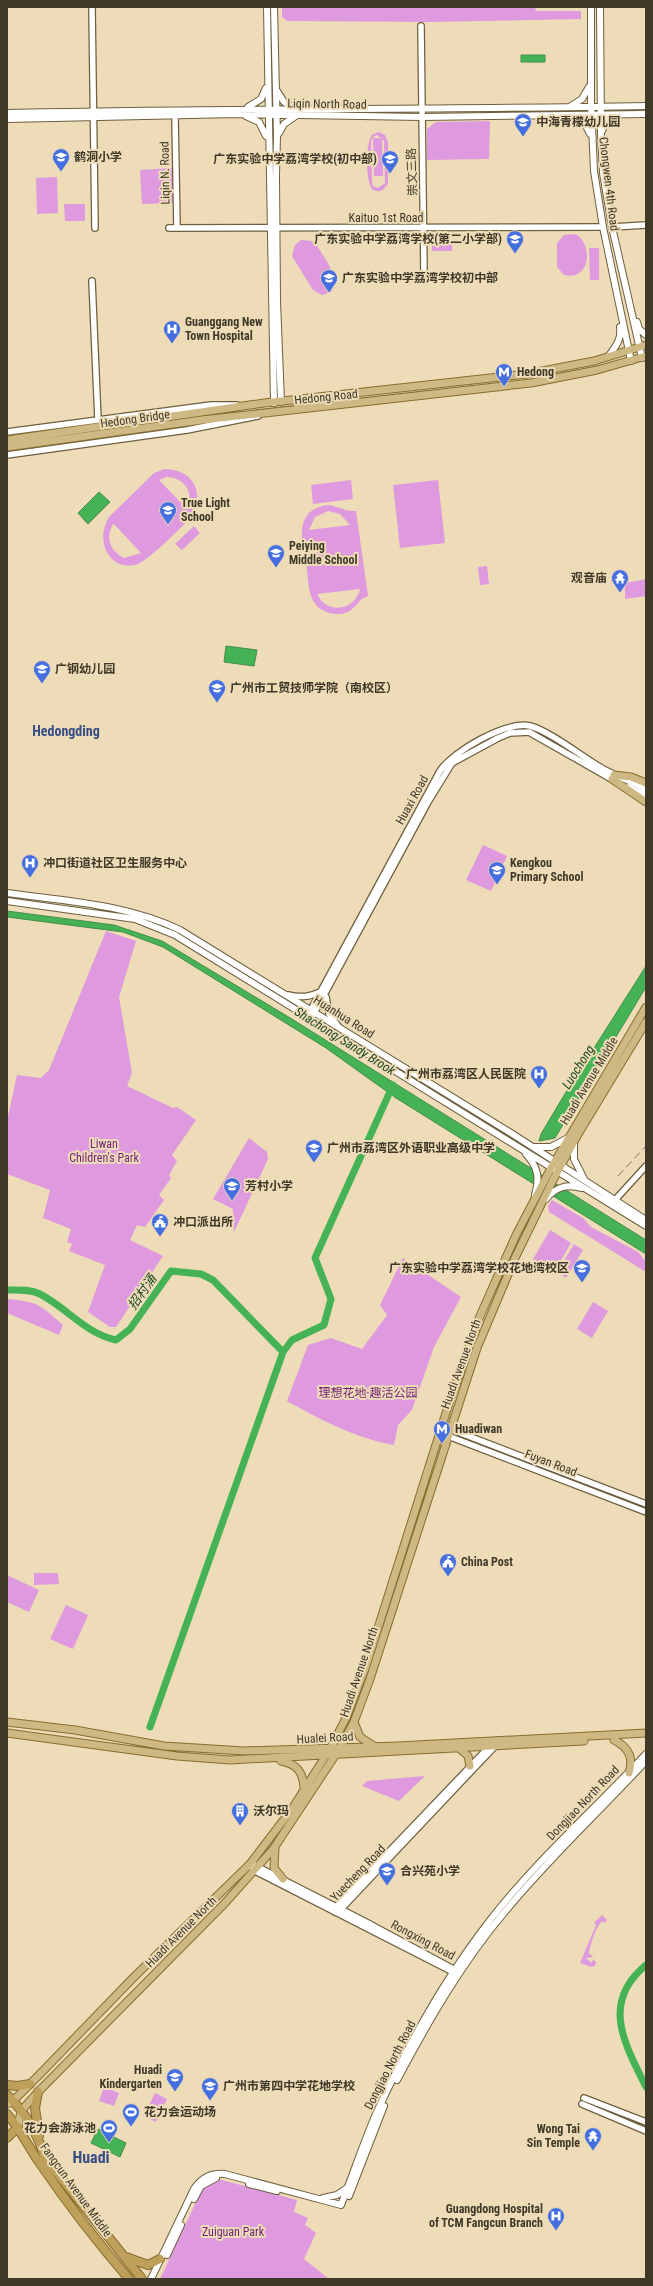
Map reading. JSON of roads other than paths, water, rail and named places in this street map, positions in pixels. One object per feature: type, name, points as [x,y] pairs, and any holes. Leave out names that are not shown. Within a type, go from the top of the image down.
[{"type":"highway","points":[[7,2085],[18,2086],[30,2084]]},
{"type":"highway","points":[[38,2092],[35,2114],[40,2143]]},
{"type":"highway","name":"Fangcun Avenue Middle","points":[[9,2100],[21,2111],[40,2143],[45,2158],[142,2279]]},
{"type":"highway","name":"Fangcun Avenue Middle","points":[[7,2114],[18,2127],[38,2161],[79,2217],[129,2279]]},
{"type":"highway","points":[[7,2138],[18,2127]]},
{"type":"highway","points":[[124,2256],[143,2265],[152,2264],[160,2259]]},
{"type":"main road","points":[[267,7],[269,160]]},
{"type":"main road","points":[[274,7],[278,161],[274,228]]},
{"type":"main road","name":"Chongwen 4th Road","points":[[591,7],[592,144],[603,227],[631,361]]},
{"type":"main road","name":"Chongwen 4th Road","points":[[600,7],[601,146],[612,227],[631,309],[638,348],[644,357]]},
{"type":"main road","points":[[570,106],[582,99],[591,79],[597,78],[600,75]]},
{"type":"main road","points":[[237,111],[251,106],[261,99],[268,79]]},
{"type":"main road","points":[[600,82],[605,102],[619,110],[607,119],[601,134]]},
{"type":"main road","points":[[275,88],[284,102],[297,111],[284,124],[277,136]]},
{"type":"main road","name":"Liqin North Road","points":[[7,113],[94,111],[422,110],[600,106],[646,114]]},
{"type":"main road","name":"Liqin North Road","points":[[297,111],[422,117],[600,114],[646,106]]},
{"type":"main road","name":"Liqin North Road","points":[[7,119],[175,117],[237,111]]},
{"type":"main road","points":[[237,111],[251,117],[263,126],[266,133],[274,228],[277,301],[277,402]]},
{"type":"main road","points":[[567,114],[584,122],[592,144],[598,144],[601,146]]},
{"type":"main road","points":[[269,160],[274,157],[278,161]]},
{"type":"main road","points":[[619,302],[623,306],[627,305],[629,301]]},
{"type":"main road","points":[[631,309],[639,329],[646,336]]},
{"type":"main road","points":[[608,357],[619,342],[621,334],[621,316]]},
{"type":"main road","name":"Hedong Road","points":[[249,406],[527,374],[608,357],[646,345]]},
{"type":"main road","name":"Hedong Road","points":[[266,414],[531,383],[571,376],[644,357]]},
{"type":"main road","name":"Hedong Bridge","points":[[7,447],[249,406]]},
{"type":"main road","name":"Hedong Bridge","points":[[7,440],[266,414]]},
{"type":"main road","points":[[613,777],[631,777],[646,783]]},
{"type":"main road","points":[[613,777],[646,802]]},
{"type":"main road","name":"Huanhua Road","points":[[7,893],[147,916],[180,930],[533,1147],[546,1156],[552,1164],[585,1191],[646,1226]]},
{"type":"main road","name":"Huanhua Road","points":[[7,900],[119,916],[151,924],[175,935],[519,1147],[529,1155],[540,1161],[552,1164]]},
{"type":"main road","name":"Huadi Avenue Middle","points":[[559,1169],[571,1140],[646,1007]]},
{"type":"main road","name":"Huadi Avenue Middle","points":[[552,1164],[571,1140],[646,1022]]},
{"type":"main road","points":[[533,1147],[544,1148],[571,1140],[575,1162],[586,1182]]},
{"type":"main road","points":[[529,1155],[538,1172],[535,1197]]},
{"type":"main road","name":"Huadi Avenue North","points":[[9,2100],[30,2084],[131,1980],[250,1864],[278,1829],[326,1756],[346,1718],[366,1666],[428,1467],[473,1333],[535,1197],[552,1164]]},
{"type":"main road","name":"Huanhua Road","points":[[559,1169],[586,1182],[646,1220]]},
{"type":"main road","name":"Huadi Avenue North","points":[[21,2111],[257,1869],[276,1845],[340,1748],[354,1722],[370,1679],[477,1348],[515,1258],[559,1169]]},
{"type":"main road","points":[[574,1182],[585,1191]]},
{"type":"main road","points":[[543,1201],[553,1191],[563,1187],[579,1187]]},
{"type":"main road","name":"Hualei Road","points":[[7,1722],[53,1727],[199,1750],[284,1751],[646,1738]]},
{"type":"main road","points":[[354,1722],[360,1737],[376,1747]]},
{"type":"main road","points":[[51,1738],[53,1727]]},
{"type":"main road","name":"Hualei Road","points":[[7,1733],[199,1758],[230,1760],[275,1760],[458,1748],[646,1733]]},
{"type":"main road","points":[[614,1740],[621,1743],[629,1752],[631,1762],[628,1772]]},
{"type":"main road","points":[[458,1748],[468,1756],[470,1766]]},
{"type":"main road","name":"Dongjiao North Road","points":[[151,2279],[194,2189],[201,2180],[208,2176],[225,2174],[341,2205],[375,2116],[394,2077],[479,1935],[506,1901],[646,1754]]},
{"type":"main road","points":[[275,1760],[295,1766],[304,1777],[304,1788]]},
{"type":"main road","name":"Dongjiao North Road","points":[[155,2279],[196,2195],[202,2186],[210,2179],[223,2178],[338,2207],[344,2207],[395,2083],[456,1972],[514,1900],[646,1761]]},
{"type":"main road","points":[[276,1845],[274,1868],[283,1879]]},
{"type":"main road","points":[[18,2127],[21,2111]]},
{"type":"main road","points":[[319,2198],[333,2196],[347,2188]]},
{"type":"street","points":[[92,7],[95,228]]},
{"type":"street","name":"崇文三路","points":[[421,26],[424,274]]},
{"type":"street","points":[[551,115],[554,112],[552,107]]},
{"type":"street","name":"Liqin N. Road","points":[[175,117],[177,228]]},
{"type":"street","points":[[612,227],[646,225]]},
{"type":"street","name":"Kaituo 1st Road","points":[[170,228],[424,229],[603,227]]},
{"type":"street","points":[[92,281],[98,420]]},
{"type":"street","name":"Hedong Road","points":[[7,432],[211,405],[249,406]]},
{"type":"street","name":"Hedong Road","points":[[7,455],[214,426],[266,414]]},
{"type":"street","name":"Huaxi Road","points":[[309,1018],[440,771],[453,756],[495,734],[516,726],[531,726],[613,777]]},
{"type":"street","points":[[613,777],[646,790]]},
{"type":"street","points":[[613,777],[646,796]]},
{"type":"street","points":[[286,994],[302,997],[324,992],[326,1008],[339,1027]]},
{"type":"street","points":[[616,1200],[646,1166]]},
{"type":"street","name":"Fuyan Road","points":[[449,1432],[646,1504]]},
{"type":"street","name":"Fuyan Road","points":[[449,1432],[646,1512]]},
{"type":"street","name":"Yuecheng Road","points":[[337,1909],[470,1766],[495,1744]]},
{"type":"street","name":"Yuecheng Road","points":[[337,1909],[495,1744]]},
{"type":"street","name":"Rongxing Road","points":[[250,1864],[257,1869],[337,1909]]},
{"type":"street","name":"Rongxing Road","points":[[257,1869],[283,1879],[456,1972]]},
{"type":"street","points":[[646,2122],[583,2101],[646,2131]]},
{"type":"waterway","points":[[150,1727],[283,1352],[292,1340],[324,1325],[331,1299],[315,1258],[393,1085]]},
{"type":"waterway","name":"招村涌","points":[[7,1290],[36,1292],[50,1300],[85,1326],[105,1337],[116,1340],[130,1329],[171,1271],[201,1274],[213,1280],[283,1352]]},
{"type":"waterway","points":[[646,1965],[632,1979],[624,1994],[620,2009],[621,2024],[625,2040],[646,2087]]},
{"type":"railway","points":[[618,1176],[646,1146]]},
{"type":"place","name":"中海青檬幼儿园","points":[[523,137]]},
{"type":"place","name":"鹤洞小学","points":[[61,172]]},
{"type":"place","name":"广东实验中学荔湾学校(初中部)","points":[[390,174]]},
{"type":"place","name":"广东实验中学荔湾学校(第二小学部)","points":[[515,254]]},
{"type":"place","name":"广东实验中学荔湾学校初中部","points":[[329,293]]},
{"type":"place","name":"Guanggang New Town Hospital","points":[[172,344]]},
{"type":"place","name":"Hedong","points":[[504,387]]},
{"type":"place","name":"True Light School","points":[[168,525]]},
{"type":"place","name":"Peiying Middle School","points":[[276,568]]},
{"type":"place","name":"观音庙","points":[[620,593]]},
{"type":"place","name":"广钢幼儿园","points":[[42,684]]},
{"type":"place","name":"广州市工贸技师学院（南校区）","points":[[217,703]]},
{"type":"place","name":"冲口街道社区卫生服务中心","points":[[30,878]]},
{"type":"place","name":"Kengkou Primary School","points":[[497,885]]},
{"type":"place","name":"广州市荔湾区人民医院","points":[[539,1089]]},
{"type":"place","name":"广州市荔湾区外语职业高级中学","points":[[314,1163]]},
{"type":"place","name":"芳村小学","points":[[232,1201]]},
{"type":"place","name":"冲口派出所","points":[[160,1237]]},
{"type":"place","name":"广东实验中学荔湾学校花地湾校区","points":[[582,1283]]},
{"type":"place","name":"Huadiwan","points":[[442,1444]]},
{"type":"place","name":"China Post","points":[[448,1577]]},
{"type":"place","name":"沃尔玛","points":[[240,1826]]},
{"type":"place","name":"合兴苑小学","points":[[387,1886]]},
{"type":"place","name":"Huadi Kindergarten","points":[[175,2092]]},
{"type":"place","name":"广州市第四中学花地学校","points":[[210,2101]]},
{"type":"place","name":"花力会运动场","points":[[131,2127]]},
{"type":"place","name":"花力会游泳池","points":[[109,2143]]},
{"type":"place","name":"Wong Tai Sin Temple","points":[[593,2151]]},
{"type":"place","name":"Guangdong Hospital of TCM Fangcun Branch","points":[[556,2231]]},
{"type":"district","name":"Hedongding","points":[[66,731]]},
{"type":"district","name":"Huadi","points":[[91,2157]]},
{"type":"water label","name":"Shachong/Sandy Brook","points":[[345,1041]]},
{"type":"water label","name":"Luochong","points":[[578,1067]]},
{"type":"park label","name":"Liwan Children's Park","points":[[104,1151]]},
{"type":"park label","name":"理想花地·趣活公园","points":[[368,1393]]},
{"type":"park label","name":"Zuiguan Park","points":[[233,2232]]}]
